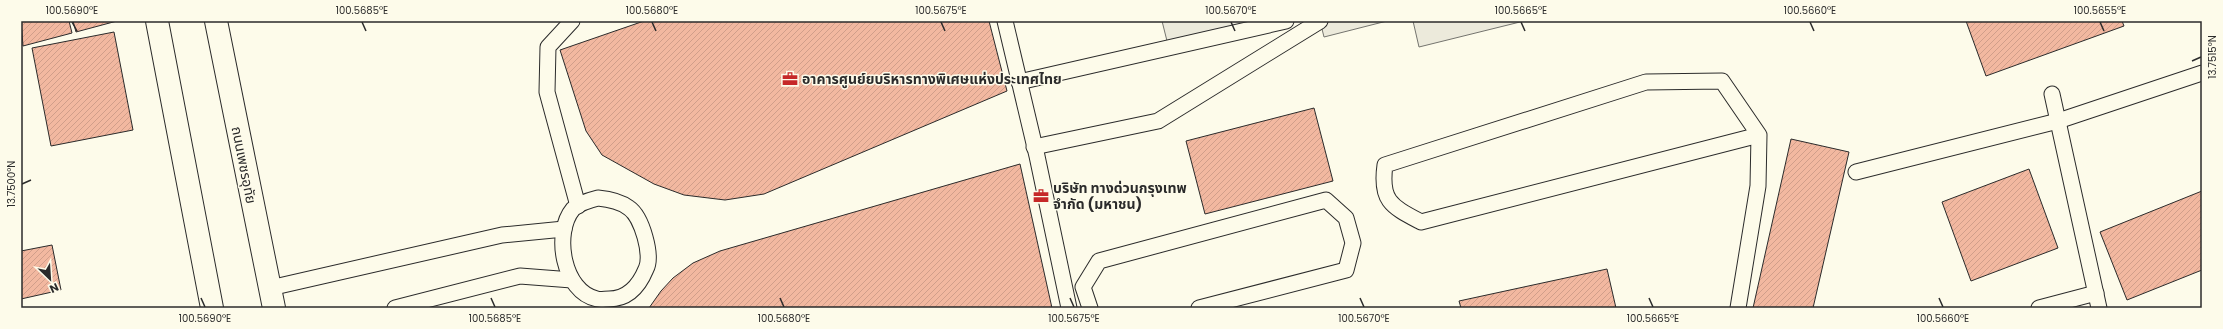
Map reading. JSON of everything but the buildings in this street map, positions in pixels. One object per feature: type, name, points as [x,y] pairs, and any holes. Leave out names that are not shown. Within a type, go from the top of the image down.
[{"type":"main road","points":[[158,21],[212,308]]},
{"type":"main road","name":"ถนนเพชรอุทัย","points":[[216,21],[272,298]]},
{"type":"lane","points":[[572,21],[548,47],[547,92],[578,206]]},
{"type":"lane","points":[[1005,21],[1069,308]]},
{"type":"lane","points":[[1019,82],[1286,21]]},
{"type":"lane","points":[[1034,147],[1158,121],[1320,21]]},
{"type":"lane","points":[[1856,172],[2058,121],[2202,74]]},
{"type":"lane","points":[[1738,308],[1758,186],[1759,135],[1722,81],[1646,82],[1385,165],[1382,185],[1394,208],[1421,222],[1759,135]]},
{"type":"lane","points":[[2052,94],[2099,308]]},
{"type":"lane","points":[[598,198],[615,200],[630,208],[640,221],[650,262],[641,282],[617,303],[596,299],[582,292],[572,280],[566,265],[562,246],[564,229],[574,209],[598,198]]},
{"type":"lane","points":[[1090,308],[1083,287],[1099,261],[1326,200],[1346,218],[1353,243],[1346,270],[1199,308]]},
{"type":"lane","points":[[272,298],[502,235],[564,229]]},
{"type":"lane","points":[[395,308],[520,276],[572,280]]},
{"type":"lane","points":[[2039,308],[2096,293]]},
{"type":"shaded area","points":[[1162,21],[1265,21],[1168,45]]},
{"type":"shaded area","points":[[1320,21],[1387,21],[1324,37]]},
{"type":"shaded area","points":[[1413,21],[1524,21],[1419,47]]},
{"type":"place","name":"อาคารศูนย์ยบริหารทางพิเศษแห่งประเทศไทย","points":[[790,79]]},
{"type":"place","name":"บริษัท ทางด่วนกรุงเทพ จำกัด (มหาชน)","points":[[1041,196]]}]
